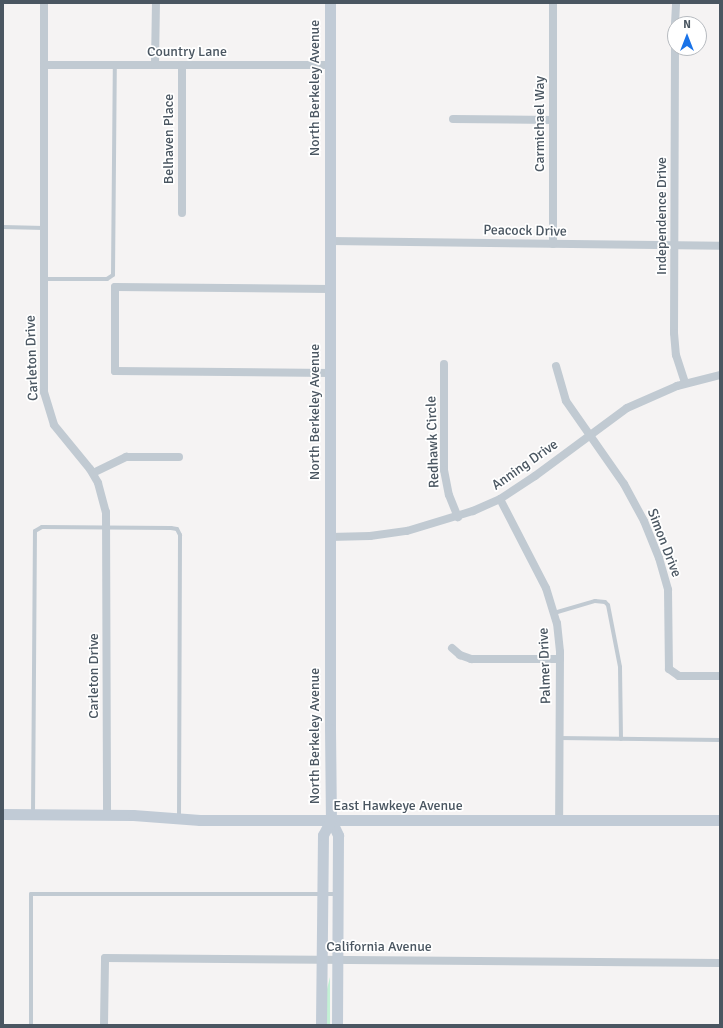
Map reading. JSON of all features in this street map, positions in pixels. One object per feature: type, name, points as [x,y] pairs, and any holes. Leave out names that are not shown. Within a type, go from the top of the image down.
[{"type":"street","name":"Carleton Drive","points":[[44,3],[44,385],[47,406],[58,431],[93,473],[104,502],[107,527],[107,814]]},
{"type":"street","points":[[155,65],[156,3]]},
{"type":"street","name":"North Berkeley Avenue","points":[[330,3],[331,820],[338,835],[337,1025]]},
{"type":"street","name":"Carmichael Way","points":[[552,244],[553,3]]},
{"type":"street","points":[[675,16],[676,3]]},
{"type":"street","name":"Independence Drive","points":[[675,56],[674,340],[685,383]]},
{"type":"street","name":"Country Lane","points":[[44,65],[330,65]]},
{"type":"street","name":"Belhaven Place","points":[[182,65],[182,213]]},
{"type":"street","points":[[453,119],[553,120]]},
{"type":"street","name":"Peacock Drive","points":[[330,241],[720,246]]},
{"type":"street","points":[[330,289],[115,287],[114,371],[330,373]]},
{"type":"street","name":"Redhawk Circle","points":[[444,364],[444,470],[449,495],[458,517]]},
{"type":"street","points":[[556,366],[566,401],[588,435]]},
{"type":"street","name":"Anning Drive","points":[[330,537],[394,533],[458,517],[500,499],[545,470],[588,435],[632,406],[685,383],[720,375]]},
{"type":"street","name":"Simon Drive","points":[[588,435],[630,494],[662,565],[668,598],[669,669],[679,676],[720,676]]},
{"type":"street","points":[[93,473],[126,458],[179,457]]},
{"type":"street","name":"Palmer Drive","points":[[500,499],[546,588],[554,613],[560,659],[559,820]]},
{"type":"street","points":[[452,648],[460,655],[472,659],[560,659]]},
{"type":"street","name":"East Hawkeye Avenue","points":[[3,814],[107,814],[178,818],[331,820],[720,820]]},
{"type":"street","name":"North Berkeley Avenue","points":[[321,1025],[323,835],[331,820]]},
{"type":"street","name":"California Avenue","points":[[104,1025],[105,958],[720,963]]},
{"type":"lane","points":[[44,279],[107,279],[113,275],[114,65]]},
{"type":"lane","points":[[3,227],[44,228]]},
{"type":"lane","points":[[33,814],[35,531],[42,527],[174,528],[180,535],[178,818]]},
{"type":"lane","points":[[554,613],[595,601],[605,602],[608,605],[620,667],[621,739]]},
{"type":"lane","points":[[559,738],[720,740]]},
{"type":"lane","points":[[31,1025],[31,894],[337,894]]},
{"type":"green space","points":[[330,977],[330,1024],[327,1025],[326,993]]}]
